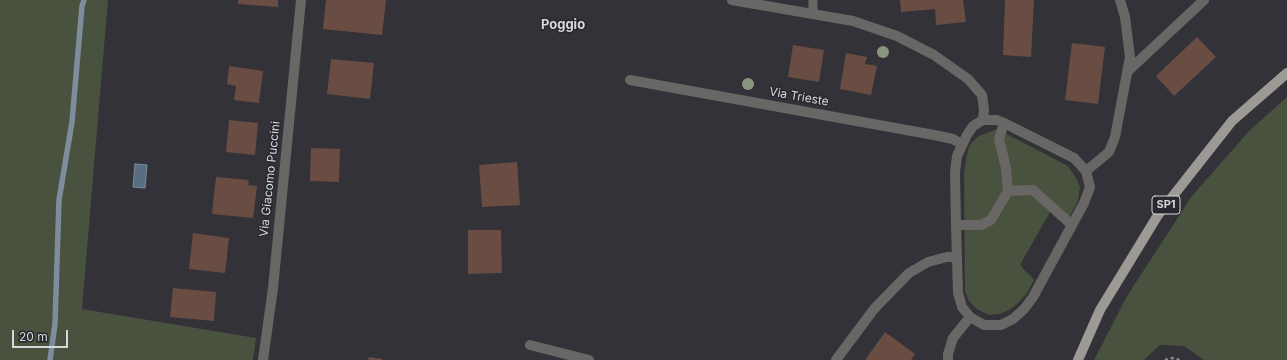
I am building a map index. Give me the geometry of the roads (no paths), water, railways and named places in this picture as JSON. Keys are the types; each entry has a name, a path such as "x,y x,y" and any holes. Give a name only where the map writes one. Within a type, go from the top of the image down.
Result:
{"main road":[{"name":"SP1","path":"1078,360 1100,310 1158,215 1232,121 1287,73"}],"street":[{"name":"Via Giacomo Puccini","path":"263,360 272,288 301,0"},
{"path":"732,0 853,21 897,36 934,55 968,79 982,95 984,120"},
{"path":"1086,171 1108,152 1115,136 1130,57 1126,17 1120,0"},
{"path":"1127,72 1204,0"},
{"name":"Via Trieste","path":"630,80 934,135 953,139 962,144"},
{"path":"984,120 997,120 1004,123 1074,158 1086,171 1090,187 1084,203 1033,298 1013,319 1001,325 984,325 970,317 962,307 958,293 956,257 957,156 962,144 973,126 984,120"},
{"path":"956,224 981,225 991,220 1008,191 1006,168 998,139 1004,123"},
{"path":"1008,191 1033,190 1072,225"},
{"path":"836,360 874,309 909,273 928,262 947,257 956,257"},
{"path":"948,360 948,354 953,338 970,317"},
{"path":"530,345 589,360"}],"lane":[{"path":"813,0 813,14"}],"water":[{"path":"135,164 147,165 145,188 133,187"}],"waterway":[{"path":"50,360 55,324 59,200 72,122 82,6 84,0"}],"district":[{"name":"Poggio","path":"563,25"}]}
